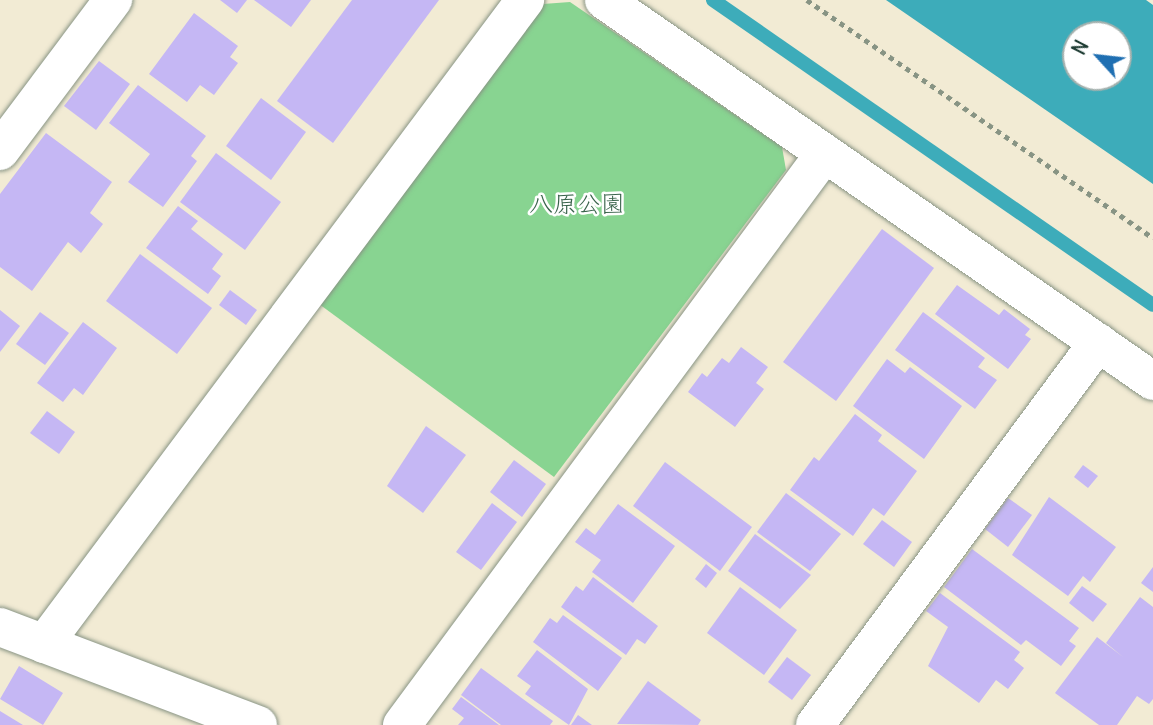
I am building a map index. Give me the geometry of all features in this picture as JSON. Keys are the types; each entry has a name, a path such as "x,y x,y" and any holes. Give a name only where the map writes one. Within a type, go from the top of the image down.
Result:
{"street":[{"path":"0,151 113,0"},
{"path":"44,644 525,0"},
{"path":"604,0 1153,381"},
{"path":"402,725 825,153"},
{"path":"815,725 1098,342"},
{"path":"0,627 258,725"}],"path":[{"path":"807,0 1153,238"}],"green space":[{"name":"八原公園","path":"570,2 782,147 786,170 554,477 319,304 543,4"}],"water":[{"path":"886,0 1146,0 1153,5 1153,184"}],"building":[{"path":"220,0 247,0 237,13"},
{"path":"254,0 311,0 291,27"},
{"path":"352,0 439,0 333,143 277,101"},
{"path":"194,13 238,46 230,57 238,63 214,95 200,85 187,102 149,74"},
{"path":"99,61 130,84 96,130 64,106"},
{"path":"138,85 206,136 191,156 197,161 163,207 128,182 150,154 109,123"},
{"path":"261,98 306,132 271,180 226,146"},
{"path":"46,133 112,182 90,213 103,224 81,253 68,242 32,291 0,267 0,194"},
{"path":"216,153 281,202 245,250 180,202"},
{"path":"178,206 198,221 191,229 223,254 212,269 221,276 208,294 146,248"},
{"path":"882,229 934,268 836,401 783,362"},
{"path":"140,254 212,308 177,354 106,301"},
{"path":"957,285 999,315 1004,309 1030,329 1025,335 1031,339 1008,369 935,314"},
{"path":"230,290 257,310 246,325 219,305"},
{"path":"0,310 20,326 0,352"},
{"path":"40,312 69,333 45,365 16,344"},
{"path":"923,312 985,358 978,367 997,380 975,409 895,350"},
{"path":"83,322 117,348 83,395 74,388 63,402 37,383"},
{"path":"741,347 768,367 756,383 764,389 735,427 688,392 702,373 707,377 722,358 729,363"},
{"path":"887,359 905,373 910,367 962,406 924,459 853,406"},
{"path":"47,411 75,432 59,454 30,433"},
{"path":"855,414 882,435 878,441 917,471 884,516 873,508 853,536 790,490 814,457 819,461"},
{"path":"426,426 466,455 423,513 387,486"},
{"path":"514,460 546,484 522,517 490,492"},
{"path":"665,462 752,527 720,571 633,506"},
{"path":"1083,465 1098,476 1088,488 1074,477"},
{"path":"786,493 841,534 810,571 757,532"},
{"path":"1049,497 1116,547 1090,582 1083,576 1068,596 1012,555"},
{"path":"1008,498 1032,515 1008,547 985,529"},
{"path":"492,503 517,522 481,570 456,552"},
{"path":"618,504 675,546 633,603 592,572 601,560 575,542 586,528 595,535"},
{"path":"882,520 912,542 894,567 863,544"},
{"path":"755,534 811,575 780,609 728,571"},
{"path":"972,549 1079,628 1069,641 1076,646 1061,666 1026,640 1021,645 944,587"},
{"path":"706,564 717,573 706,588 695,579"},
{"path":"1153,567 1153,592 1141,583"},
{"path":"593,577 658,626 645,644 637,639 626,655 561,607 576,586 583,591"},
{"path":"1082,586 1107,604 1093,622 1069,603"},
{"path":"740,587 797,630 764,675 707,633"},
{"path":"940,593 1020,652 1014,660 1024,668 1008,689 996,680 979,703 928,666 948,627 926,611"},
{"path":"1140,597 1153,607 1153,699 1149,704 1137,696 1117,725 1099,725 1055,693 1097,637 1123,657 1106,643"},
{"path":"563,615 622,658 598,691 533,642 550,618 557,623"},
{"path":"537,650 588,689 569,725 525,694 531,686 517,676"},
{"path":"787,657 811,675 792,700 768,682"},
{"path":"19,666 63,693 43,725 0,699"},
{"path":"481,668 553,721 550,725 501,725 461,695"},
{"path":"648,681 701,720 698,725 617,724"},
{"path":"461,697 499,725 458,725 464,718 452,709"},
{"path":"0,711 23,725 0,725"},
{"path":"578,715 592,725 571,725"}],"waterway":[{"path":"713,0 1153,305"}]}
